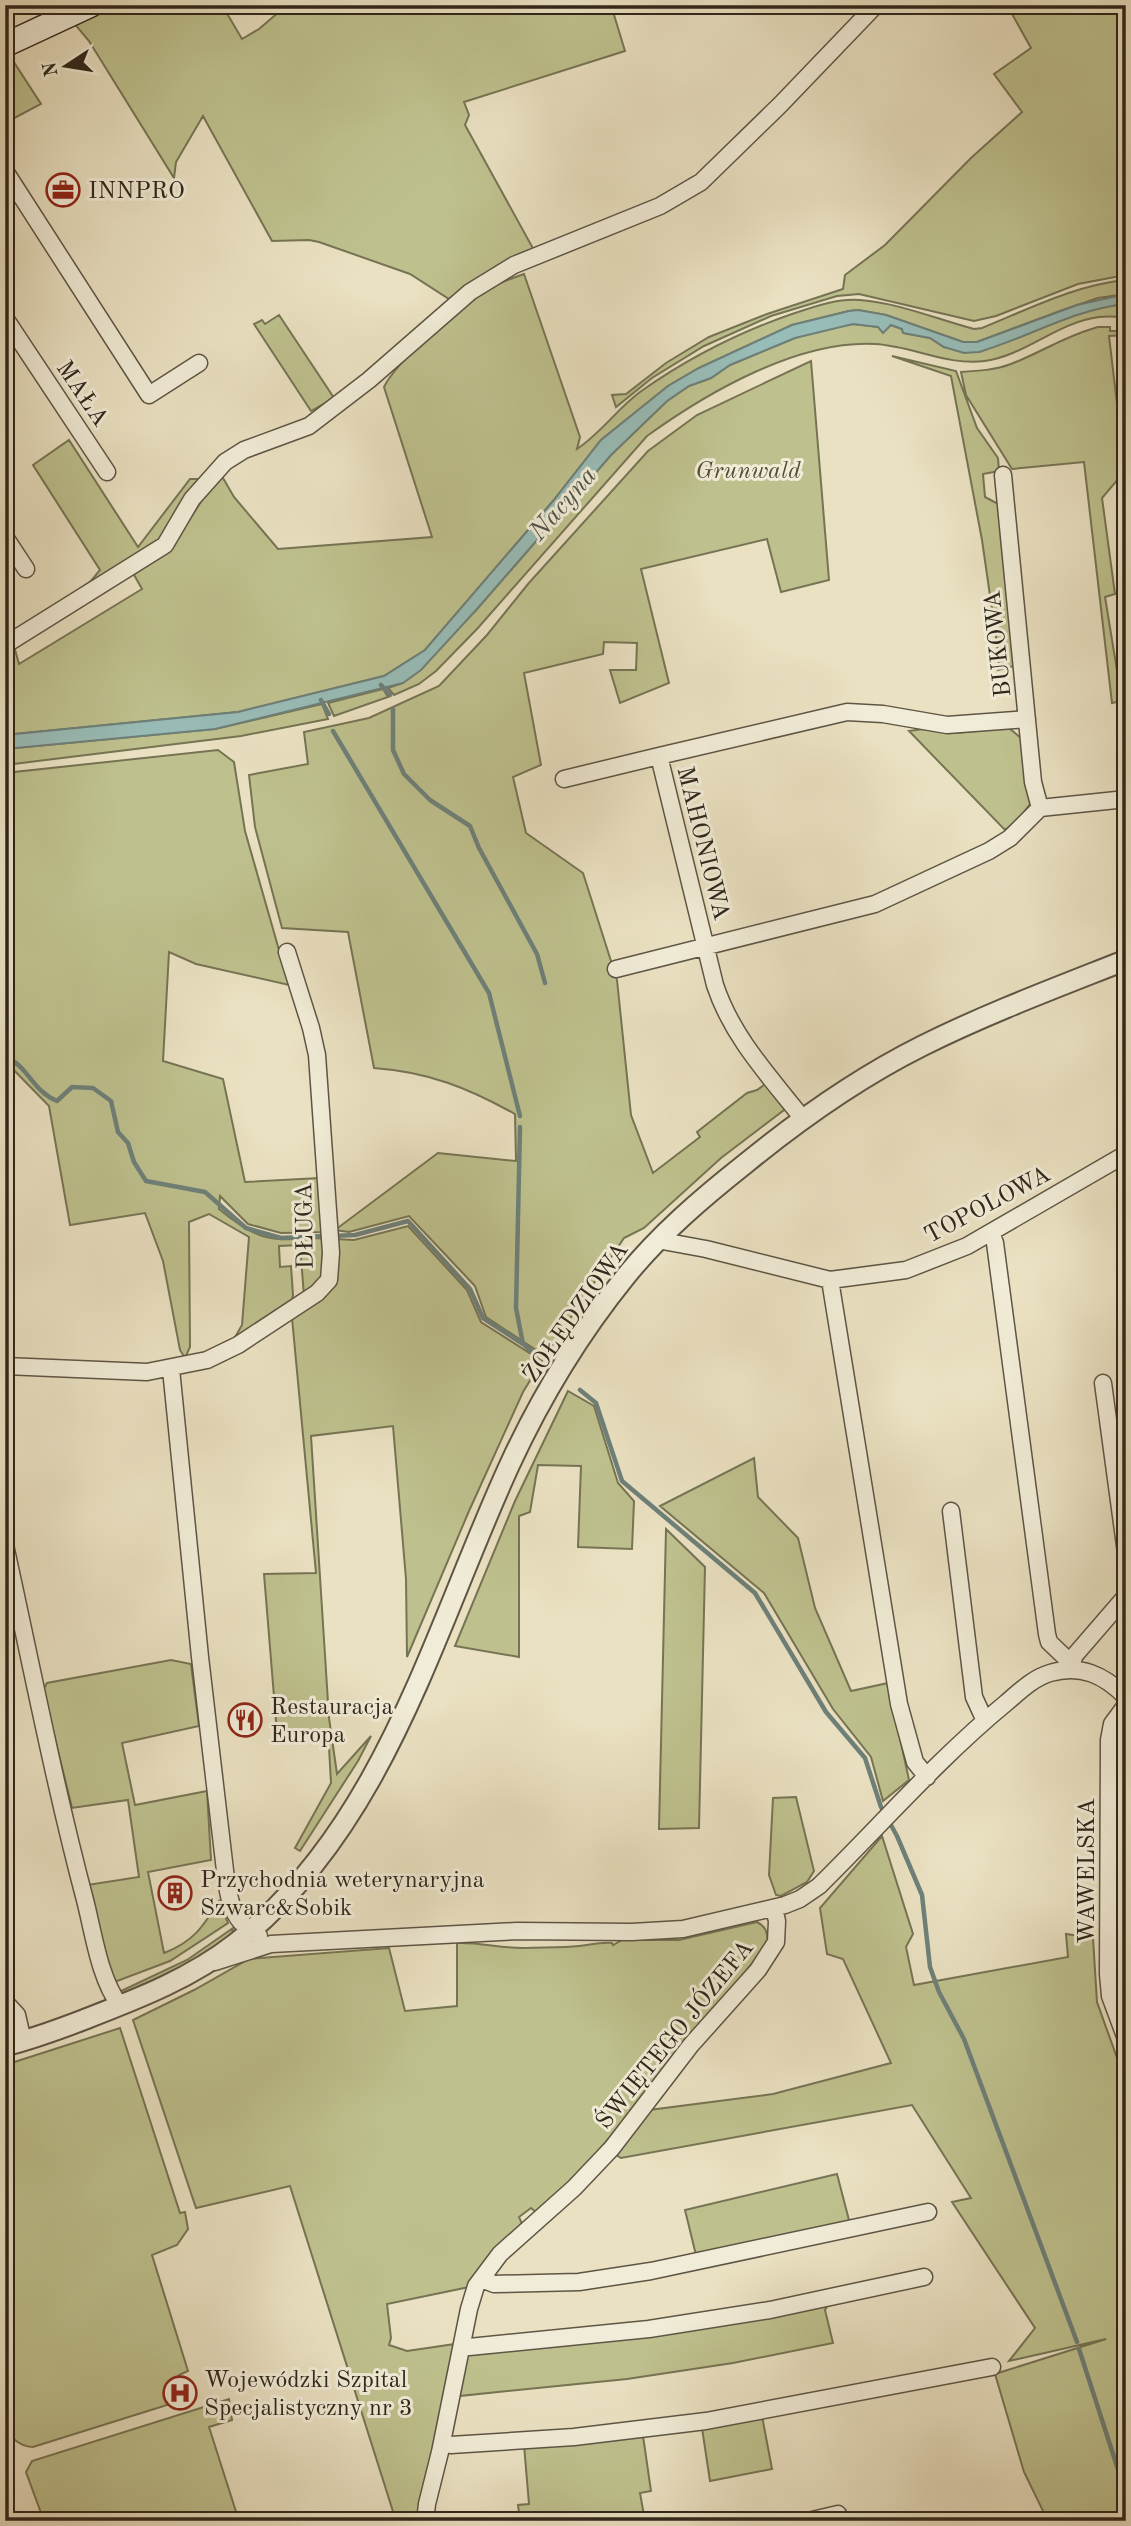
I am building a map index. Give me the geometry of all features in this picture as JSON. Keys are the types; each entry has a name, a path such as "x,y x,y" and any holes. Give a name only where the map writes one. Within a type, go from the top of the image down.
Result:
{"main road":[{"path":"5,45 91,5"}],"street":[{"path":"5,645 165,545 192,499 225,462 244,450 309,426 369,380 470,292 514,265 643,213 689,191 780,105 876,5"},
{"path":"5,171 149,395 199,363"},
{"name":"MAŁA","path":"5,318 12,343 107,472"},
{"name":"BUKOWA","path":"1003,475 1033,782 1040,808"},
{"path":"5,537 26,569"},
{"name":"MAHONIOWA","path":"803,1119 741,1040 726,1014 715,985 659,756 847,712 883,714 947,725 1027,719"},
{"path":"564,779 659,756"},
{"path":"616,970 884,901 1001,844 1040,808 1126,799"},
{"name":"DŁUGA","path":"5,1366 147,1372 207,1360 238,1345 317,1293 329,1280 325,1159 317,1055 287,951"},
{"name":"ŻOŁĘDZIOWA","path":"14,2044 120,2006 201,1967 253,1929 308,1872 372,1777 409,1702 506,1473 541,1401 592,1322 624,1278 657,1240 726,1179 803,1119 856,1083 969,1024 1126,960"},
{"name":"TOPOLOWA","path":"657,1240 706,1249 830,1280 906,1270 967,1246 1126,1154"},
{"path":"991,1232 995,1243 1049,1642 1070,1666 1098,1675 1126,1697"},
{"path":"830,1280 899,1704 915,1762 926,1777"},
{"path":"171,1369 226,1879 235,1913 243,1924 271,1944"},
{"path":"1103,1384 1126,1553"},
{"path":"951,1511 974,1697 985,1721"},
{"path":"5,1545 79,1879 107,1985 120,2006"},
{"path":"201,1967 271,1944 517,1931 673,1930 701,1926 793,1902 810,1893 985,1721 1040,1677 1070,1666 1077,1652 1126,1597"},
{"name":"WAWELSKA","path":"1126,1705 1112,1724 1109,1740 1108,1974 1110,1996 1126,2039"},
{"name":"ŚWIĘTEGO JÓZEFA","path":"425,2521 469,2309 481,2279 500,2254 567,2195 612,2148 684,2053 758,1970 776,1942 777,1922 774,1908"},
{"path":"5,2002 17,2015 14,2044"},
{"path":"481,2279 494,2284 579,2282 651,2271 928,2211"},
{"path":"462,2345 469,2347 649,2329 770,2310 923,2277"},
{"path":"442,2443 451,2445 574,2437 657,2428 992,2367"},
{"path":"808,2521 838,2514"}],"green space":[{"path":"112,5 222,5 242,39 259,29 287,5 611,5 625,51 464,102 469,115 465,125 535,252 449,299 410,274 319,242 272,241 203,116 176,162 174,178 89,41 73,22"},
{"path":"1007,5 1126,5 1126,275 1078,284 996,316 974,321 859,294 837,296 771,316 704,346 652,378 616,407 612,395 626,394 666,363 709,337 843,289 845,275 885,245 971,158 1022,112 994,74 1031,48"},
{"path":"8,53 41,104 5,123 5,55"},
{"path":"524,274 580,437 577,449 640,392 676,368 752,329 817,306 843,300 875,302 974,329 1089,287 1126,280 1126,294 1098,298 977,342 963,342 886,315 858,310 792,325 699,368 668,386 601,440 553,501 425,650 384,676 238,712 5,735 5,652 14,646 19,664 142,589 133,573 169,550 220,473 234,497 278,549 432,537 384,387 414,350 459,308 483,291"},
{"path":"1126,304 1126,317 1084,320 1000,358 957,361 903,348 875,344 846,345 815,350 785,360 726,386 647,436 477,629 436,671 419,684 394,695 388,688 403,683 477,609 611,455 667,401 689,386 711,378 730,365 824,329 853,324 879,327 891,325 902,329 903,333 930,338 944,347 979,352 1079,313"},
{"path":"279,315 334,398 311,411 254,324 262,320 265,324"},
{"path":"1098,327 1110,327 1110,331 1120,331 1121,327 1126,327 1126,335 1109,336 1125,471 1102,498 1115,594 1105,597 1122,701 1112,703 1084,462 1012,469 966,395 961,372 1005,366"},
{"path":"892,356 956,371 977,428 998,458 999,471 983,474 985,497 1000,505 1014,666 998,670 999,658 982,540 951,376"},
{"name":"Grunwald","path":"811,361 829,580 781,592 767,539 641,569 669,683 620,703 610,670 636,670 637,643 604,642 603,654 524,673 541,765 513,777 526,833 583,873 617,980 631,1115 653,1173 700,1137 697,1132 747,1093 768,1082 788,1107 721,1158 644,1228 624,1238 545,1356 486,1317 475,1286 409,1216 349,1232 335,1230 438,1153 516,1161 515,1114 481,1096 430,1077 374,1068 348,932 282,928 255,827 249,775 308,764 304,732 369,718 439,686 648,451 697,415"},
{"path":"69,440 138,547 190,479 203,479 164,539 50,612 91,581 100,570 33,465"},
{"path":"383,689 388,697 334,716 328,703"},
{"path":"322,704 328,719 241,736 5,765 5,749 215,729"},
{"path":"1009,728 1021,738 1028,770 1030,804 1018,820 1005,830 909,731 923,729 955,733"},
{"path":"218,750 234,762 245,831 289,985 196,964 169,952 163,1061 223,1079 245,1182 319,1178 324,1232 281,1233 248,1224 220,1196 219,1209 257,1234 279,1239 324,1238 322,1276 304,1296 300,1245 279,1246 280,1267 291,1266 291,1306 234,1339 242,1325 249,1237 209,1214 189,1222 190,1347 185,1358 180,1350 163,1261 145,1213 70,1225 49,1106 5,1061 5,773"},
{"path":"408,1226 467,1290 481,1322 542,1361 523,1392 407,1657 406,1579 393,1426 311,1436 329,1718 337,1774 371,1736 300,1851 295,1848 331,1783 328,1730 277,1733 264,1574 316,1573 292,1318 333,1281 335,1239 354,1240"},
{"path":"568,1391 594,1406 618,1483 634,1501 632,1549 578,1547 581,1466 538,1465 530,1512 519,1516 519,1657 455,1646 515,1501"},
{"path":"754,1458 758,1497 798,1538 815,1608 851,1691 888,1683 909,1780 883,1801 871,1757 833,1709 764,1593 660,1506"},
{"path":"666,1529 705,1567 699,1828 659,1829"},
{"path":"171,1660 191,1664 199,1726 122,1743 135,1805 207,1791 211,1860 148,1872 164,1953 190,1939 208,1919 219,1901 228,1923 170,1961 112,1983 87,1885 139,1877 128,1800 72,1808 43,1690 47,1683"},
{"path":"796,1797 814,1871 807,1882 781,1896 776,1895 769,1875 773,1798"},
{"path":"882,1836 913,1934 906,1947 914,1985 1068,1957 1066,1934 1093,1938 1097,2002 1126,2083 1126,2521 1021,2521 1045,2515 1024,2472 995,2374 1106,2339 1009,2361 1035,2328 952,2202 971,2198 912,2105 621,2158 613,2153 649,2110 773,2094 891,2063 843,1959 827,1954 820,1908"},
{"path":"757,1922 766,1931 768,1944 583,2170 537,2213 531,2208 519,2217 523,2226 469,2287 387,2304 391,2338 389,2345 407,2351 455,2344 420,2521 396,2521 290,2186 196,2208 133,2020 249,1959 389,1948 405,2011 457,2006 457,1943 523,1948 603,1943 613,1945 622,1940 679,1940"},
{"path":"233,1928 232,1936 196,1961 120,1997 121,1991 187,1960"},
{"path":"120,2028 180,2213 185,2212 188,2229 177,2245 152,2255 188,2371 179,2375 184,2391 183,2400 33,2447 27,2446 15,2440 5,2423 5,2065"},
{"path":"837,2174 850,2224 696,2255 685,2210"},
{"path":"828,2305 825,2310 833,2343 733,2363 627,2379 459,2396 466,2351"},
{"path":"229,2399 232,2420 209,2427 239,2521 44,2521 26,2472 32,2461"},
{"path":"762,2416 772,2469 710,2481 702,2428"},
{"path":"643,2436 651,2491 640,2493 645,2521 520,2521 518,2505 529,2504 524,2445"}],"water":[{"name":"Nacyna","path":"1126,294 1126,304 1087,312 979,352 964,353 944,347 930,338 903,333 902,329 891,325 883,333 878,327 853,324 795,338 730,365 711,378 689,386 667,401 611,455 477,609 421,670 403,683 215,729 5,749 5,735 238,712 384,676 425,650 553,501 601,440 668,386 699,368 792,325 858,310 886,315 963,342 977,342 1077,305"}],"waterway":[{"path":"381,685 390,695"},
{"path":"321,700 329,714"},
{"path":"393,709 393,750 404,774 430,800 470,826 479,848 537,954 545,983"},
{"path":"333,731 489,993 520,1116"},
{"path":"5,1057 19,1066 41,1091 57,1101 72,1087 93,1088 111,1101 118,1132 128,1143 134,1162 146,1181 205,1192 246,1228 281,1238 325,1236"},
{"path":"520,1127 516,1308 523,1344 536,1355"},
{"path":"333,1236 355,1235 408,1221 470,1289 483,1318 523,1344"},
{"path":"580,1390 596,1403 622,1481 755,1593 826,1712 865,1758 881,1807 897,1836 922,1895 930,1967 939,1992 964,2039 1077,2342"},
{"path":"1079,2349 1126,2494"}],"place":[{"name":"INNPRO","path":"63,190"},
{"name":"Restauracja Europa","path":"245,1720"},
{"name":"Przychodnia weterynaryjna Szwarc&Sobik","path":"175,1893"},
{"name":"Wojewódzki Szpital Specjalistyczny nr 3","path":"180,2393"}]}
